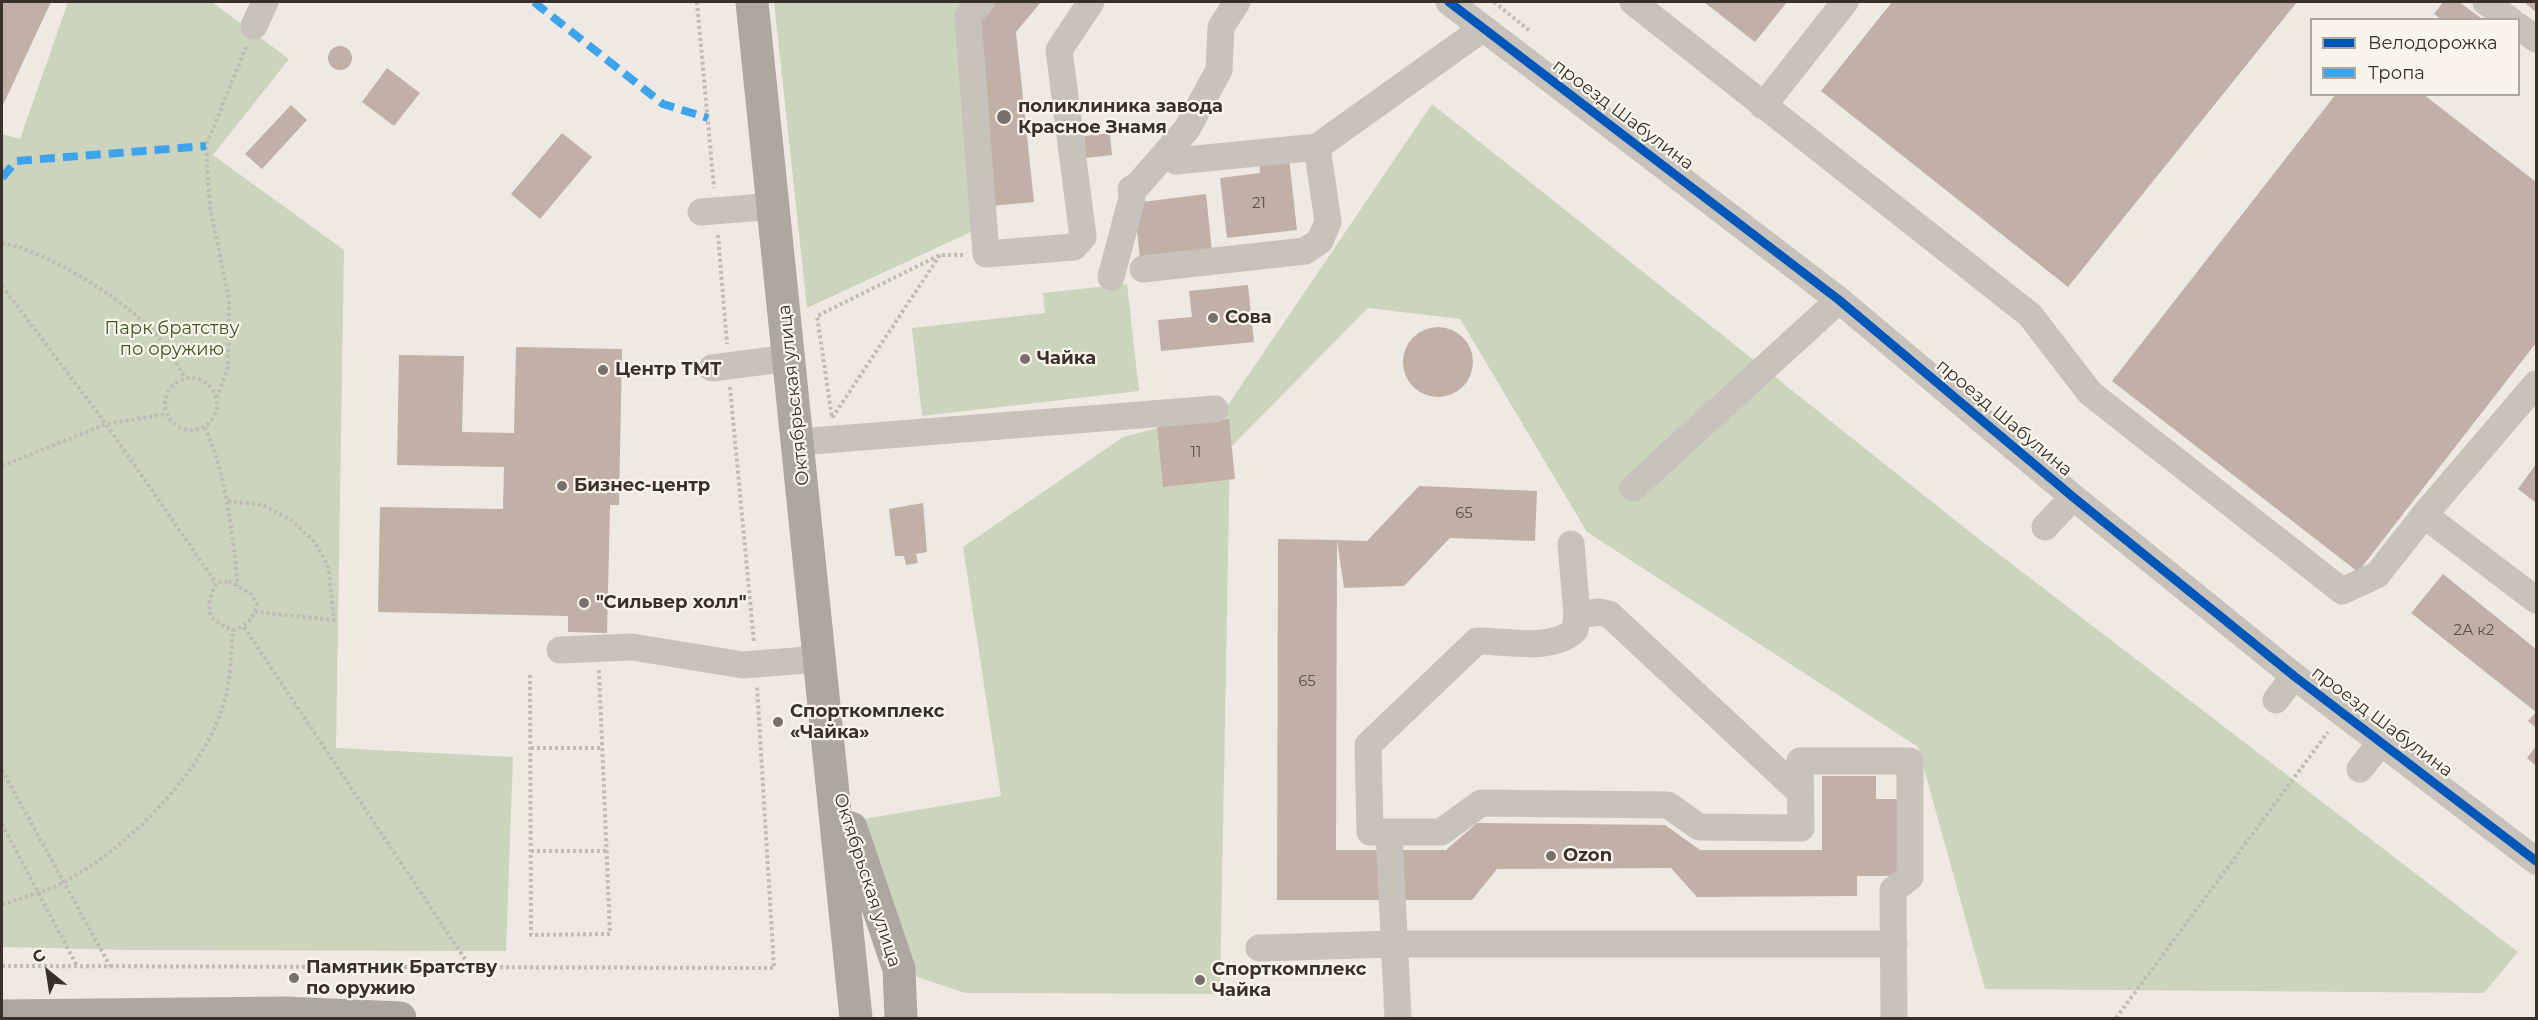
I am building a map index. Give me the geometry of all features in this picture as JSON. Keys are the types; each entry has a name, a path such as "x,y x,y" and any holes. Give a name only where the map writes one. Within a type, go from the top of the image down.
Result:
{"main road":[{"name":"Октябрьская улица","path":"753,5 856,1018"},
{"name":"Октябрьская улица","path":"833,778 898,969 901,1018"},
{"path":"2,1016 285,1013 400,1018"}],"street":[{"path":"254,26 265,2"},
{"path":"981,2 969,16 986,254 1074,247 1083,237 1059,50 1091,2"},
{"path":"1111,277 1132,198 1131,189 1187,129 1219,70 1221,27 1237,2"},
{"name":"проезд Шабулина","path":"1449,2 1839,300 2073,497 2294,676 2343,711 2536,861"},
{"path":"1633,2 2030,315 2090,393 2342,591 2377,575 2424,515 2536,384"},
{"path":"1763,106 1845,2"},
{"path":"2486,2 2507,18"},
{"path":"2520,27 2536,39"},
{"path":"1176,161 1317,147 1482,29"},
{"path":"1143,269 1305,250 1320,241 1328,222 1317,147"},
{"path":"708,211 775,206"},
{"path":"1633,488 1839,300"},
{"path":"720,368 789,358"},
{"path":"799,442 1215,409"},
{"path":"2045,527 2073,497"},
{"path":"2424,515 2536,600"},
{"path":"1570,544 1577,615 1575,630 1566,638 1558,640 1477,640 1368,744 1370,832 1441,832 1481,803 1668,805 1699,827 1802,828 1800,761 1910,761 1911,877 1893,890 1894,1018"},
{"path":"1577,615 1599,612 1609,614 1800,792"},
{"path":"560,650 598,646 632,647 756,666 820,659"},
{"path":"2276,700 2294,676"},
{"path":"2360,769 2381,742"},
{"path":"1389,832 1398,1018"},
{"path":"1259,948 1394,944 1894,944"}],"path":[{"path":"2,966 774,968 756,666 720,368 708,211 697,2"},
{"path":"217,398 203,381 185,378 170,388 165,401 166,414 183,430 205,427 213,420 218,409 217,398 228,367 229,300 210,207 206,146 254,26"},
{"path":"2,243 77,274 148,325 170,352 185,378"},
{"path":"940,255 832,418 817,316 940,255 986,254"},
{"path":"2,286 106,424 216,583"},
{"path":"2,466 106,424 166,414"},
{"path":"205,427 217,453 228,501 238,586"},
{"path":"228,501 263,505 291,520 313,540 328,565 334,620 255,612"},
{"path":"229,581 250,594 257,604 252,620 244,627 233,630 219,624 209,615 207,603 216,583 229,581"},
{"path":"244,627 471,969"},
{"path":"2,904 39,893 63,882 99,860 144,823 172,792 202,752 225,699 233,630"},
{"path":"530,675 531,934 610,934 598,646"},
{"path":"2116,1018 2343,711"},
{"path":"531,748 601,748"},
{"path":"2,770 110,967"},
{"path":"2,824 77,967"},
{"path":"531,851 606,851"}],"green space":[{"name":"Парк братству по оружию","path":"68,2 212,2 289,59 213,155 344,250 336,748 513,757 506,951 129,950 2,947 2,134 20,139"},
{"path":"774,2 973,2 973,231 807,308"},
{"path":"1432,104 1970,532 2518,952 2484,993 1985,989 1918,747 1587,532 1460,319 1368,308 1230,448 1220,994 965,993 917,977 900,936 863,819 1001,796 963,547 1123,437 1224,411"},
{"name":"Чайка","path":"1127,284 1139,391 922,416 912,328 1045,313 1043,293"}],"building":[{"path":"2,2 51,2 2,107"},
{"name":"поликлиника завода Красное Знамя","path":"987,2 1041,2 1016,32 1034,202 991,206 972,19"},
{"path":"1704,2 1787,2 1755,42"},
{"path":"1892,2 2297,2 2068,287 1821,91"},
{"path":"2443,2 2459,2 2481,18 2439,18 2434,14"},
{"path":"2524,2 2536,2 2536,12"},
{"path":"340,46 349,49 352,58 349,67 340,70 331,67 328,58 331,49"},
{"path":"387,68 420,93 394,126 362,102"},
{"path":"2334,96 2426,96 2536,182 2536,343 2358,572 2112,381"},
{"path":"291,105 307,120 262,169 245,154"},
{"path":"562,133 592,157 540,219 511,194"},
{"path":"1110,133 1112,155 1086,158 1084,136"},
{"path":"1289,158 1297,230 1227,238 1220,178 1260,173 1259,162"},
{"path":"1206,194 1212,251 1140,259 1134,203"},
{"name":"Сова","path":"1248,285 1254,342 1161,351 1158,320 1192,317 1189,291"},
{"path":"1438,327 1457,333 1467,343 1473,362 1467,381 1457,391 1438,397 1419,391 1409,381 1403,362 1409,343 1419,333"},
{"name":"Бизнес-центр","path":"516,347 622,349 619,505 610,505 607,633 568,632 568,616 378,612 380,507 503,509 504,467 397,465 399,355 464,356 462,432 514,433"},
{"path":"1229,419 1235,479 1163,487 1157,426"},
{"path":"2536,464 2536,503 2518,489"},
{"path":"1419,486 1537,491 1535,541 1450,538 1404,586 1344,588 1337,540 1367,541"},
{"path":"923,503 927,552 916,554 918,563 906,565 904,556 895,556 889,509"},
{"path":"1278,539 1337,540 1336,850 1446,850 1477,823 1665,825 1700,850 1822,850 1822,776 1876,776 1876,799 1898,799 1898,876 1857,876 1857,896 1697,897 1671,868 1497,869 1472,900 1277,900"},
{"path":"2443,574 2536,649 2536,712 2411,613"},
{"path":"2536,712 2536,728 2528,721"},
{"path":"2536,746 2536,766 2527,758"}],"marked path":[{"path":"534,2 663,104 708,118"},
{"path":"2,178 16,161 206,146"}],"cycle path":[{"path":"1449,2 1839,300 2073,497 2294,676 2536,861"}],"place":[{"name":"поликлиника завода Красное Знамя","path":"1004,117"},
{"name":"Сова","path":"1213,318"},
{"name":"Чайка","path":"1025,359"},
{"name":"Центр ТМТ","path":"603,370"},
{"name":"Бизнес-центр","path":"562,486"},
{"name":"\"Сильвер холл\"","path":"584,603"},
{"name":"Спорткомплекс «Чайка»","path":"778,722"},
{"name":"Ozon","path":"1551,856"},
{"name":"Памятник Братству по оружию","path":"294,978"},
{"name":"Спорткомплекс Чайка","path":"1200,980"}]}
